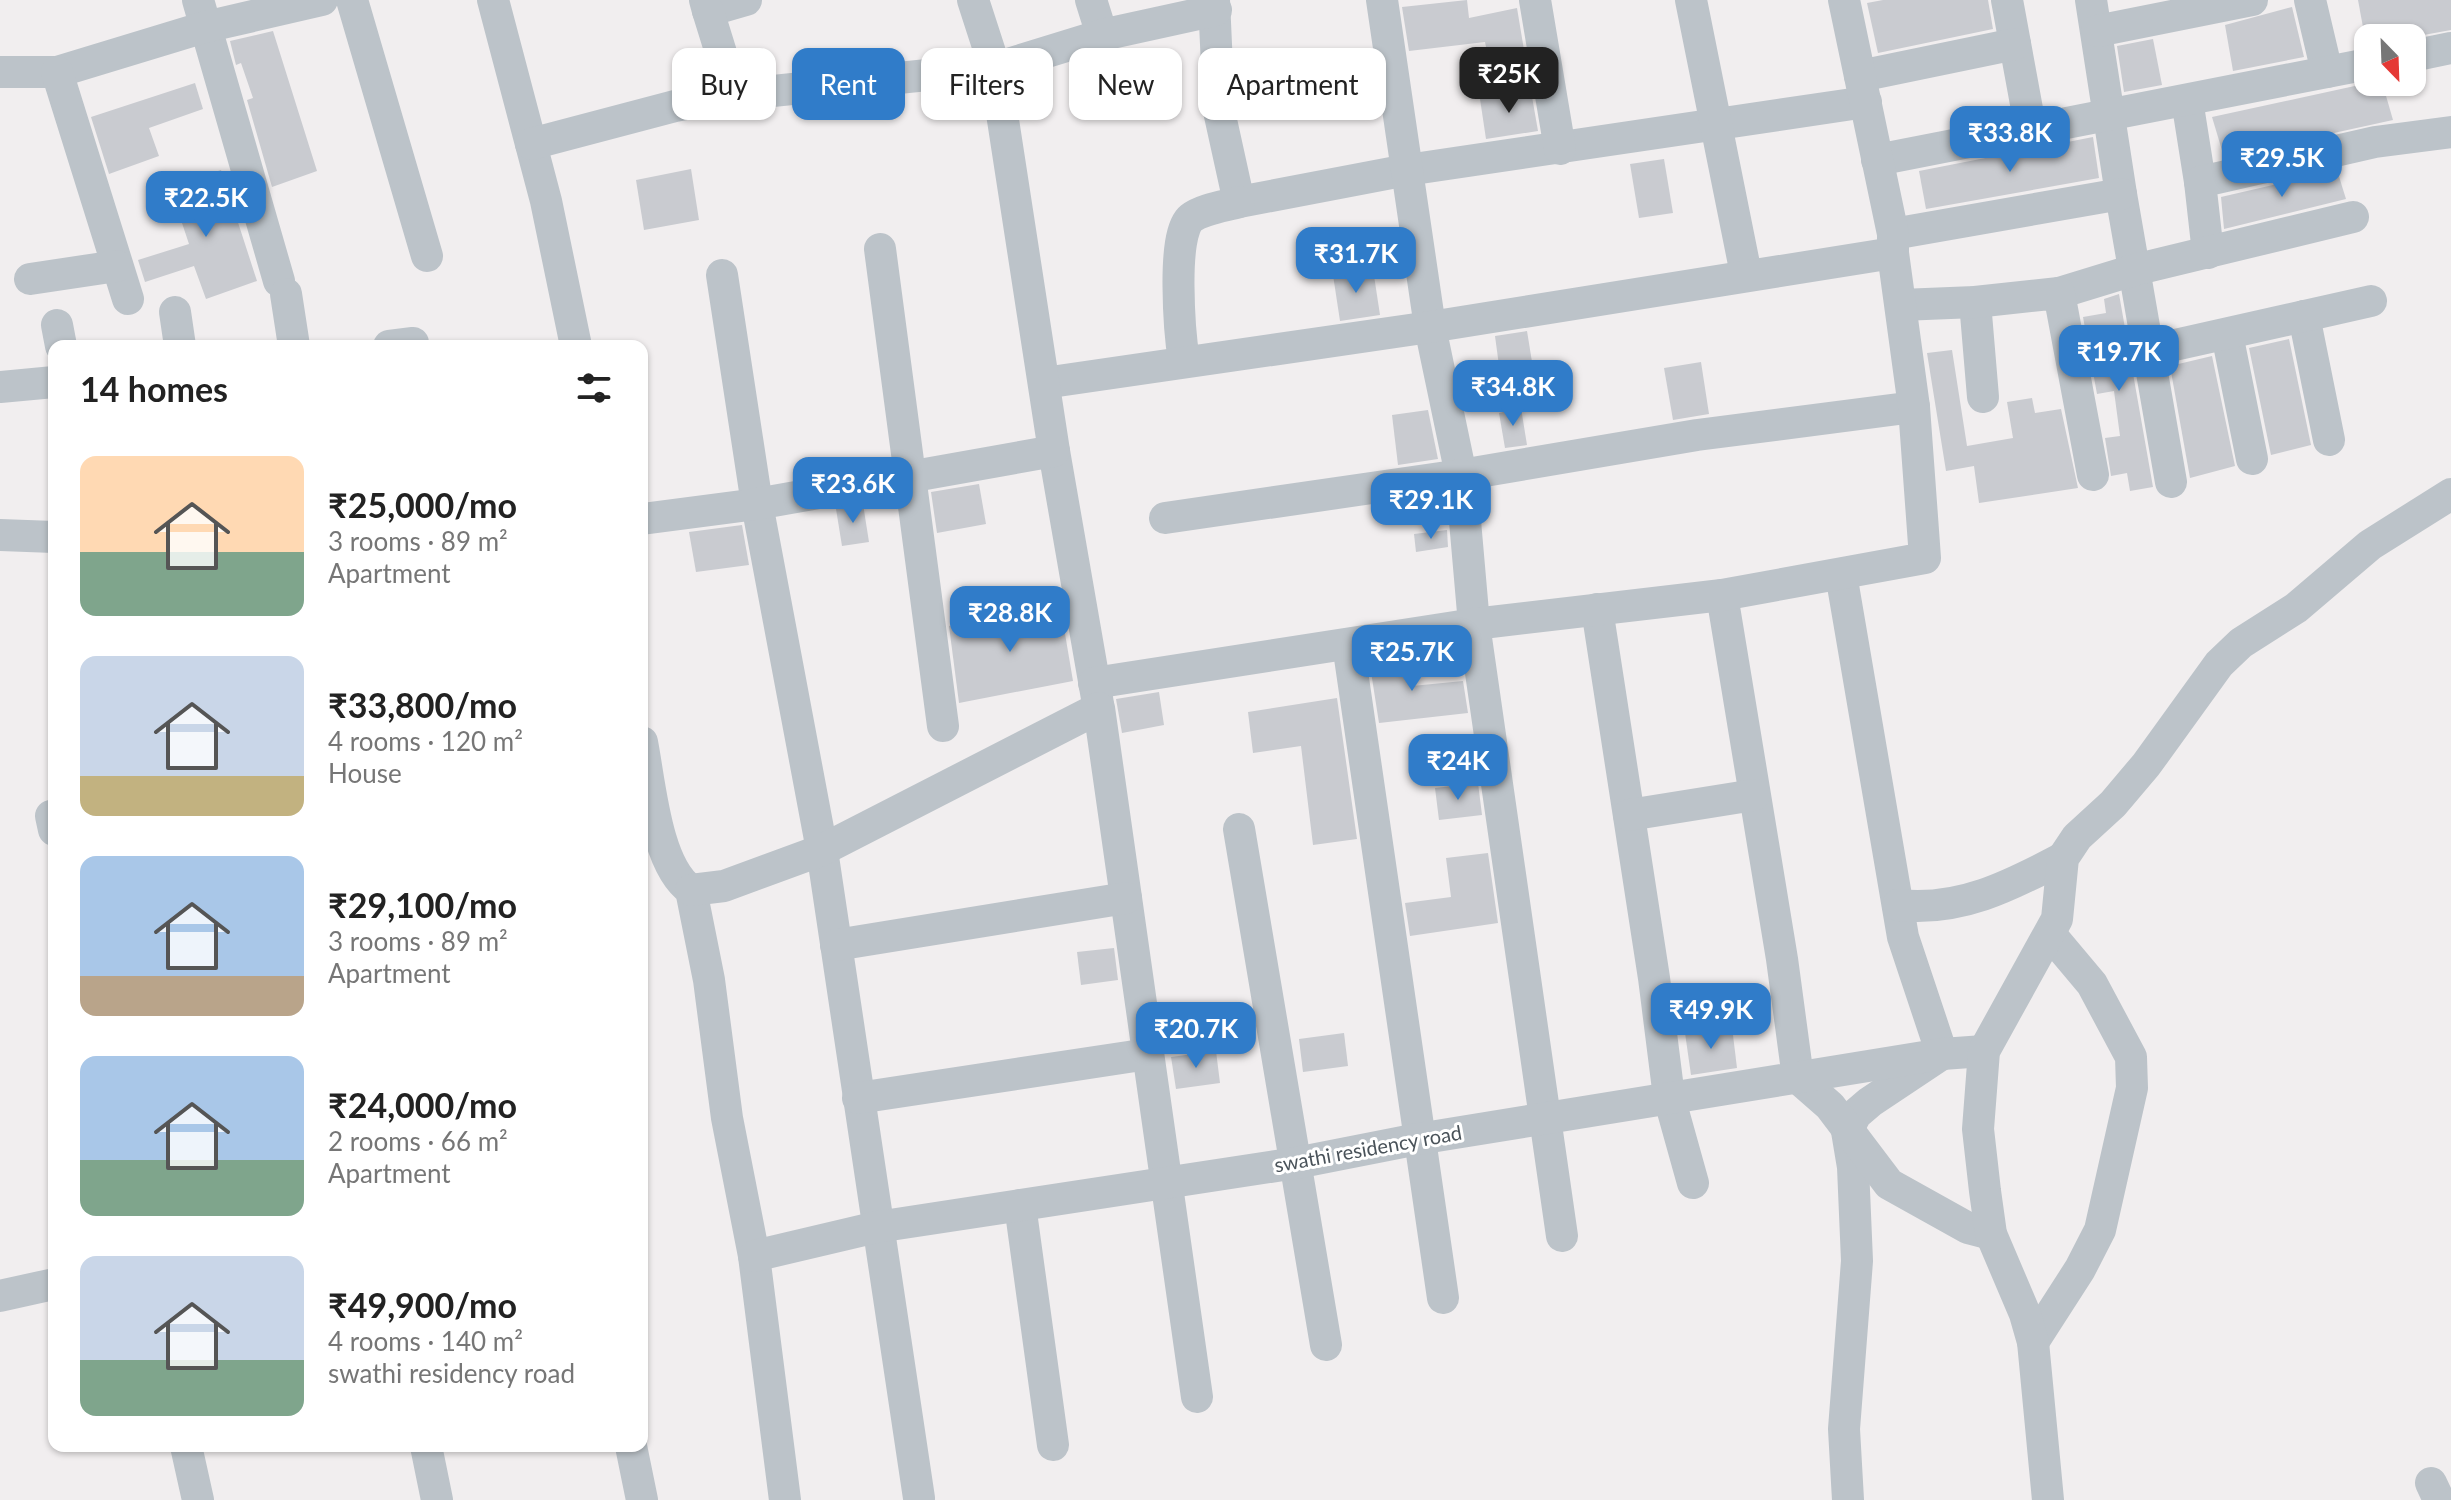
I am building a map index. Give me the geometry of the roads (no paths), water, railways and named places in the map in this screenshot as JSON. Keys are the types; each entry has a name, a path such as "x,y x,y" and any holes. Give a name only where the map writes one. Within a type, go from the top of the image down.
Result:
{"street":[{"path":"0,72 57,72 202,13 322,0"},
{"path":"352,0 427,256"},
{"path":"493,0 531,144 575,340"},
{"path":"719,48 706,6 746,0"},
{"path":"973,0 989,48"},
{"path":"1091,0 1102,35"},
{"path":"1382,0 1430,327 1461,475 1474,624 1562,1236"},
{"path":"1535,0 1560,149"},
{"path":"1691,0 1746,274"},
{"path":"648,771 663,843 678,881 691,890 724,886 822,850 1096,696 1348,644 1474,624 1722,595 1925,558 1914,407 1893,243 1844,0"},
{"path":"2007,0 2031,131"},
{"path":"2171,482 2121,194 2094,15 2252,0"},
{"path":"2310,0 2327,72"},
{"path":"1053,50 1215,5 1219,111 1239,202"},
{"path":"202,13 282,288 293,340"},
{"path":"1184,361 1177,319 1182,229 1192,217 1239,202 1407,170 1560,149 1716,122 1863,89 2015,44"},
{"path":"2426,53 2451,48"},
{"path":"1877,160 2354,67"},
{"path":"57,72 128,299"},
{"path":"776,91 921,76"},
{"path":"2187,100 2208,253"},
{"path":"531,144 672,107"},
{"path":"1003,120 1054,451 1096,696 1197,1397"},
{"path":"2200,182 2375,142 2451,132"},
{"path":"1044,383 1430,327 1746,274 2121,194"},
{"path":"1901,305 1975,302 2059,293 2134,270 2353,217"},
{"path":"880,249 943,726"},
{"path":"30,279 117,266"},
{"path":"722,275 757,504 822,850 919,1498"},
{"path":"2059,293 2093,475"},
{"path":"2148,351 2371,301"},
{"path":"1975,302 1983,397"},
{"path":"175,312 179,340"},
{"path":"2304,316 2329,440"},
{"path":"2227,334 2252,459"},
{"path":"0,387 48,383"},
{"path":"1165,518 1461,475 1697,435 1914,407"},
{"path":"648,518 757,504 1054,451"},
{"path":"2048,1500 2033,1342 2025,1314 1991,1234 1978,1129 1984,1051 2025,972 2050,934 2061,897 2063,858 2077,837 2113,804 2146,765 2219,664 2241,643 2296,608 2370,545 2451,494"},
{"path":"0,535 48,537"},
{"path":"1841,574 1903,937 1942,1054 1870,1102 1856,1114 1847,1131 1853,1167 1857,1261 1844,1429 1848,1500"},
{"path":"1722,595 1798,1078 1830,1106 1889,1184 1968,1228 1991,1234"},
{"path":"1597,609 1669,1097 1693,1183"},
{"path":"1348,644 1443,1298"},
{"path":"1629,815 1754,795"},
{"path":"1239,829 1326,1345"},
{"path":"1898,905 1924,908 1979,898 2063,858"},
{"path":"691,890 709,980 727,1118 754,1256 785,1500"},
{"path":"836,945 1126,898"},
{"path":"2033,1342 2080,1269 2100,1230 2132,1088 2133,1071 2131,1057 2092,984 2050,934"},
{"name":"swathi residency road","path":"754,1256 877,1227 1296,1163 1669,1097 1942,1054 1984,1051"},
{"path":"858,1098 1148,1054"},
{"path":"1020,1205 1053,1445"},
{"path":"0,1296 48,1285"},
{"path":"187,1452 198,1500"},
{"path":"427,1452 437,1500"},
{"path":"632,1452 642,1500"}]}
